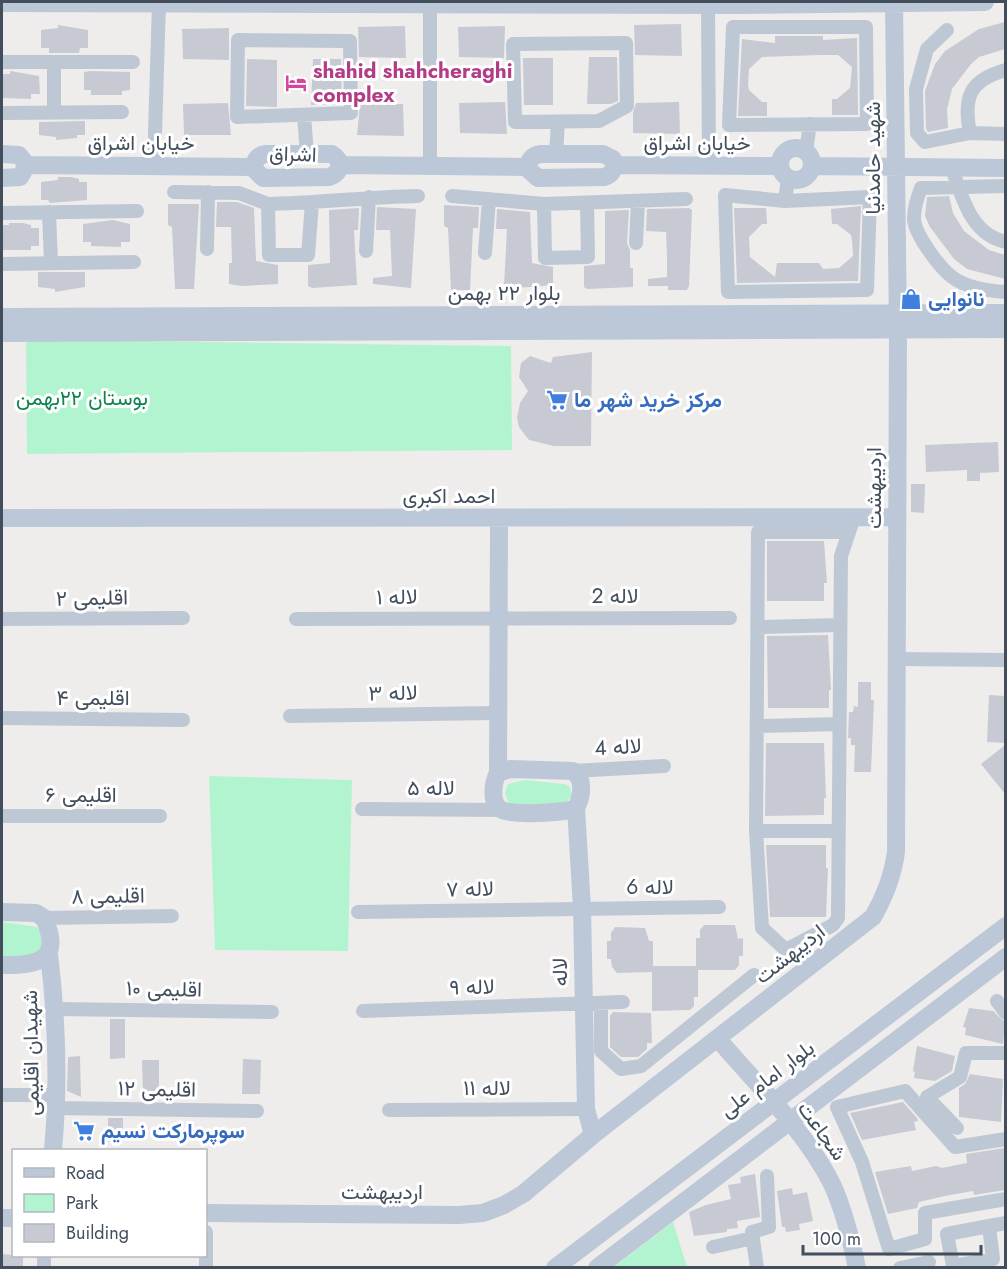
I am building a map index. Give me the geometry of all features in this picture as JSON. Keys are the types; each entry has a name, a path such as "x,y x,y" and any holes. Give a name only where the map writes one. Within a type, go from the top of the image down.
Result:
{"street":[{"path":"2,3 296,2 708,5 985,2"},
{"name":"شهید حامدنیا","path":"894,2 898,322"},
{"path":"154,166 159,3"},
{"path":"430,4 430,166"},
{"path":"708,5 709,166"},
{"path":"733,27 866,27 867,124 810,124 729,125 733,27"},
{"path":"947,30 927,48 916,89 917,133 925,142 970,133 1005,134"},
{"path":"238,40 350,41 351,113 304,115 237,117 238,40"},
{"path":"626,43 627,106 599,121 558,122 515,122 513,44 626,43"},
{"path":"2,62 133,62"},
{"path":"54,62 54,112"},
{"path":"970,133 967,114 973,88 985,76 1005,70"},
{"path":"2,113 122,112"},
{"path":"304,115 307,154"},
{"path":"556,154 558,122"},
{"path":"784,172 804,179 809,159 810,124"},
{"path":"785,201 785,152 796,148 809,159 895,167 1005,168"},
{"path":"2,154 19,155 27,165 20,177 2,178"},
{"name":"اشراق","path":"307,154 332,154 340,165 336,174 329,177 284,178 263,178 257,174 254,166 256,159 263,155 307,154"},
{"path":"556,154 603,154 610,156 614,165 610,174 603,177 554,178 534,176 528,166 531,159 537,155 556,154"},
{"name":"خیابان اشراق","path":"27,165 254,166"},
{"path":"340,165 528,166"},
{"name":"خیابان اشراق","path":"614,165 709,166 784,172"},
{"path":"952,168 974,223 995,240 1005,242"},
{"path":"284,178 285,204"},
{"path":"554,178 545,258 588,257 588,203"},
{"path":"1005,186 921,188 915,204 914,222 928,250 952,277 984,291 1005,292"},
{"path":"174,192 239,193 268,204 312,203 369,196 418,196"},
{"path":"207,249 208,192"},
{"path":"725,195 785,201 870,197 867,290 728,292 725,195"},
{"path":"366,251 369,196"},
{"path":"452,196 550,204 686,199"},
{"path":"486,253 489,200"},
{"path":"636,243 638,201"},
{"path":"268,204 269,255 308,255 312,203"},
{"path":"49,212 51,263"},
{"path":"2,213 137,212"},
{"path":"2,264 134,262"},
{"name":"بلوار ۲۲ بهمن","path":"2,333 898,322 1005,313"},
{"name":"بلوار ۲۲ بهمن","path":"2,317 898,322 1005,329"},
{"name":"اردیبهشت","path":"207,1213 459,1215 483,1212 504,1205 523,1194 592,1135 873,917 885,896 894,871 896,852 898,322"},
{"name":"احمد اکبری","path":"2,519 499,519 851,525 897,518"},
{"path":"499,519 500,616 496,712 498,773 494,780 494,793 501,810 561,812 576,808"},
{"path":"851,525 841,556 838,918 833,925 786,950 762,928 756,831 758,532 851,525"},
{"name":"لاله 2","path":"500,616 730,618"},
{"name":"لاله ۱","path":"296,619 500,616"},
{"name":"اقلیمی ۲","path":"2,620 183,618"},
{"path":"757,627 840,625"},
{"path":"897,659 1005,660"},
{"name":"لاله ۳","path":"290,716 496,712"},
{"name":"اقلیمی ۴","path":"2,718 183,720"},
{"path":"757,726 840,724"},
{"name":"لاله 4","path":"573,771 664,766"},
{"path":"498,773 518,769 573,771"},
{"name":"لاله","path":"573,771 581,784 580,799 576,808 582,908 592,1005 586,1108 592,1135"},
{"name":"لاله ۵","path":"362,809 501,810"},
{"name":"اقلیمی ۶","path":"2,816 160,816"},
{"path":"756,831 839,831"},
{"name":"لاله 6","path":"582,908 719,907"},
{"name":"لاله ۷","path":"358,912 582,908"},
{"path":"2,912 36,913 44,918"},
{"name":"اقلیمی ۸","path":"44,918 172,916"},
{"name":"شهیدان اقلیمی","path":"44,918 49,929 49,954 56,1009 57,1101 53,1149"},
{"name":"بلوار امام علی","path":"555,1268 1005,926"},
{"path":"2,964 36,963 43,961 49,954"},
{"path":"597,1268 1005,957"},
{"path":"592,1005 601,1051 621,1069 641,1066 754,975"},
{"path":"997,1001 1005,1013"},
{"name":"لاله ۹","path":"363,1011 592,1005 623,1002"},
{"name":"اقلیمی ۱۰","path":"56,1009 272,1012"},
{"name":"شجاعت","path":"718,1039 813,1152 832,1184 848,1227 856,1268"},
{"path":"957,1128 927,1097 960,1077 966,1053 1005,1053"},
{"path":"1005,1140 955,1147 905,1091 837,1107 862,1162 889,1249 925,1239 926,1213 1005,1200"},
{"name":"اقلیمی ۱۲","path":"2,1095 57,1101 257,1112"},
{"name":"لاله ۱۱","path":"389,1110 586,1108"},
{"path":"757,1268 752,1232 770,1227 767,1176"},
{"path":"989,1226 1005,1223"},
{"path":"713,1247 753,1238"},
{"path":"900,1268 929,1262"}],"green space":[{"name":"بوستان ۲۲بهمن","path":"26,340 511,346 512,450 27,454"},
{"path":"209,776 352,780 348,951 215,950"},
{"path":"525,780 564,784 569,786 572,795 564,805 509,804 505,793 508,784"},
{"path":"2,922 37,927 41,932 43,952 2,961"},
{"path":"673,1222 687,1267 614,1267"}],"building":[{"path":"1005,22 1005,49 979,57 971,64 952,89 947,109 948,128 928,132 925,91 935,64 945,51 979,29"},
{"path":"681,24 682,56 635,55 634,25"},
{"path":"58,25 88,30 88,48 80,48 79,53 49,53 49,48 41,48 41,30 58,28"},
{"path":"405,26 406,58 359,57 358,27"},
{"path":"505,26 504,58 459,57 458,27"},
{"path":"229,28 229,60 183,59 182,29"},
{"path":"775,36 823,36 823,40 857,38 858,115 832,115 832,99 837,99 850,88 852,67 838,55 819,55 762,57 749,69 748,85 749,90 762,102 767,102 767,116 738,116 742,39 775,43"},
{"path":"589,57 617,57 618,101 611,104 587,104"},
{"path":"523,58 553,58 553,105 524,105"},
{"path":"247,59 277,60 277,107 246,106"},
{"path":"313,59 341,59 342,104 311,105"},
{"path":"10,71 39,76 40,94 31,94 31,99 2,98 2,74 10,74"},
{"path":"84,72 130,72 130,90 122,91 122,95 91,95 91,90 84,90"},
{"path":"505,102 507,134 460,133 459,103"},
{"path":"679,102 680,134 633,133 633,113 636,103"},
{"path":"228,103 231,135 184,135 183,104"},
{"path":"403,104 404,136 357,135 360,105"},
{"path":"85,121 85,135 77,135 77,138 56,140 56,137 39,135 39,122"},
{"path":"58,177 71,177 79,179 79,182 87,182 87,200 50,203 48,200 41,200 41,182 58,180"},
{"path":"949,196 953,213 964,231 989,250 1005,255 1005,279 967,269 954,259 930,227 925,216 927,197"},
{"path":"217,202 237,202 254,208 256,261 278,265 278,284 242,286 229,284 229,263 232,263 231,227 216,227"},
{"path":"168,204 199,204 194,289 175,289 172,227 168,225"},
{"path":"444,205 479,207 478,228 473,228 470,290 451,290 448,228 444,226"},
{"path":"861,206 858,281 737,283 734,208 766,208 767,224 762,224 749,237 750,257 775,277 777,263 819,263 823,269 839,268 853,256 852,240 851,235 837,224 832,224 831,209"},
{"path":"377,207 416,209 411,288 373,284 373,278 392,276 390,230 376,230"},
{"path":"359,208 358,230 354,230 357,285 312,288 308,286 308,265 330,263 329,210"},
{"path":"689,208 692,210 687,290 668,290 668,286 648,286 648,279 667,277 667,254 666,232 646,231 647,209"},
{"path":"497,209 530,212 532,263 553,267 553,285 517,288 504,286 507,229 496,229"},
{"path":"629,210 627,243 630,250 630,268 633,268 633,287 587,289 584,287 584,266 605,264 605,211"},
{"path":"113,220 130,224 130,242 121,242 121,247 91,246 91,242 83,242 83,224"},
{"path":"9,223 23,223 31,225 31,228 39,228 39,246 31,246 31,250 2,250 2,225 9,225"},
{"path":"38,272 85,272 85,287 55,292 55,289 38,287"},
{"name":"مرکز خرید شهر ما","path":"592,352 591,446 554,446 529,440 519,427 517,418 520,403 528,391 519,377 521,363 530,356 551,363 553,357"},
{"path":"998,442 999,472 980,473 980,481 967,481 967,470 926,472 925,445"},
{"path":"911,484 925,484 924,513 911,512"},
{"path":"767,541 824,541 827,583 824,583 824,601 767,601"},
{"path":"828,635 831,690 829,690 829,708 768,708 767,636"},
{"path":"858,682 871,682 871,700 874,700 871,772 854,772 855,745 851,745 851,738 848,738 849,712 853,712 854,706 858,707"},
{"path":"989,695 1005,696 1005,743 987,742"},
{"path":"766,743 824,743 826,798 824,798 824,815 765,816"},
{"path":"1005,745 1005,794 981,764"},
{"path":"766,845 826,845 826,868 828,868 826,917 770,917"},
{"path":"704,925 735,925 738,939 743,938 743,956 739,956 739,965 735,970 698,970 698,997 694,997 694,1006 690,1010 652,1011 652,972 617,973 612,967 611,959 607,959 607,941 611,941 611,933 615,927 645,928 649,941 653,941 653,966 696,966 696,938 700,938 700,930"},
{"path":"969,1008 993,1011 1005,1022 1003,1044 965,1035 966,1028 963,1027"},
{"path":"613,1012 651,1013 652,1043 647,1043 647,1049 638,1057 621,1057 610,1047 610,1016"},
{"path":"110,1019 125,1019 125,1058 110,1059"},
{"path":"917,1046 955,1056 952,1071 935,1081 914,1078"},
{"path":"80,1056 81,1097 67,1091 68,1057"},
{"path":"243,1059 261,1060 260,1094 242,1094"},
{"path":"142,1060 159,1060 159,1098 143,1098"},
{"path":"970,1074 1003,1079 1001,1122 959,1117 959,1088 965,1084"},
{"path":"903,1102 917,1118 918,1121 914,1122 916,1130 862,1140 850,1113"},
{"path":"108,1118 123,1118 123,1142 108,1142"},
{"path":"1005,1148 1005,1190 974,1195 973,1191 945,1196 919,1202 917,1208 888,1214 875,1172 911,1166 912,1171 936,1166 942,1168 967,1163 966,1154"},
{"path":"755,1174 760,1217 737,1221 738,1228 727,1229 727,1232 694,1236 689,1212 731,1199 728,1185 741,1183 740,1177"},
{"path":"792,1188 793,1195 807,1192 813,1221 799,1224 800,1230 786,1232 785,1227 782,1227 777,1191"},
{"path":"2,1254 23,1257 23,1268 2,1268"}],"place":[{"name":"shahid shahcheraghi complex","path":"296,83"},
{"name":"نانوایی","path":"911,299"},
{"name":"مرکز خرید شهر ما","path":"557,400"},
{"name":"سوپرمارکت نسیم","path":"84,1131"}]}
